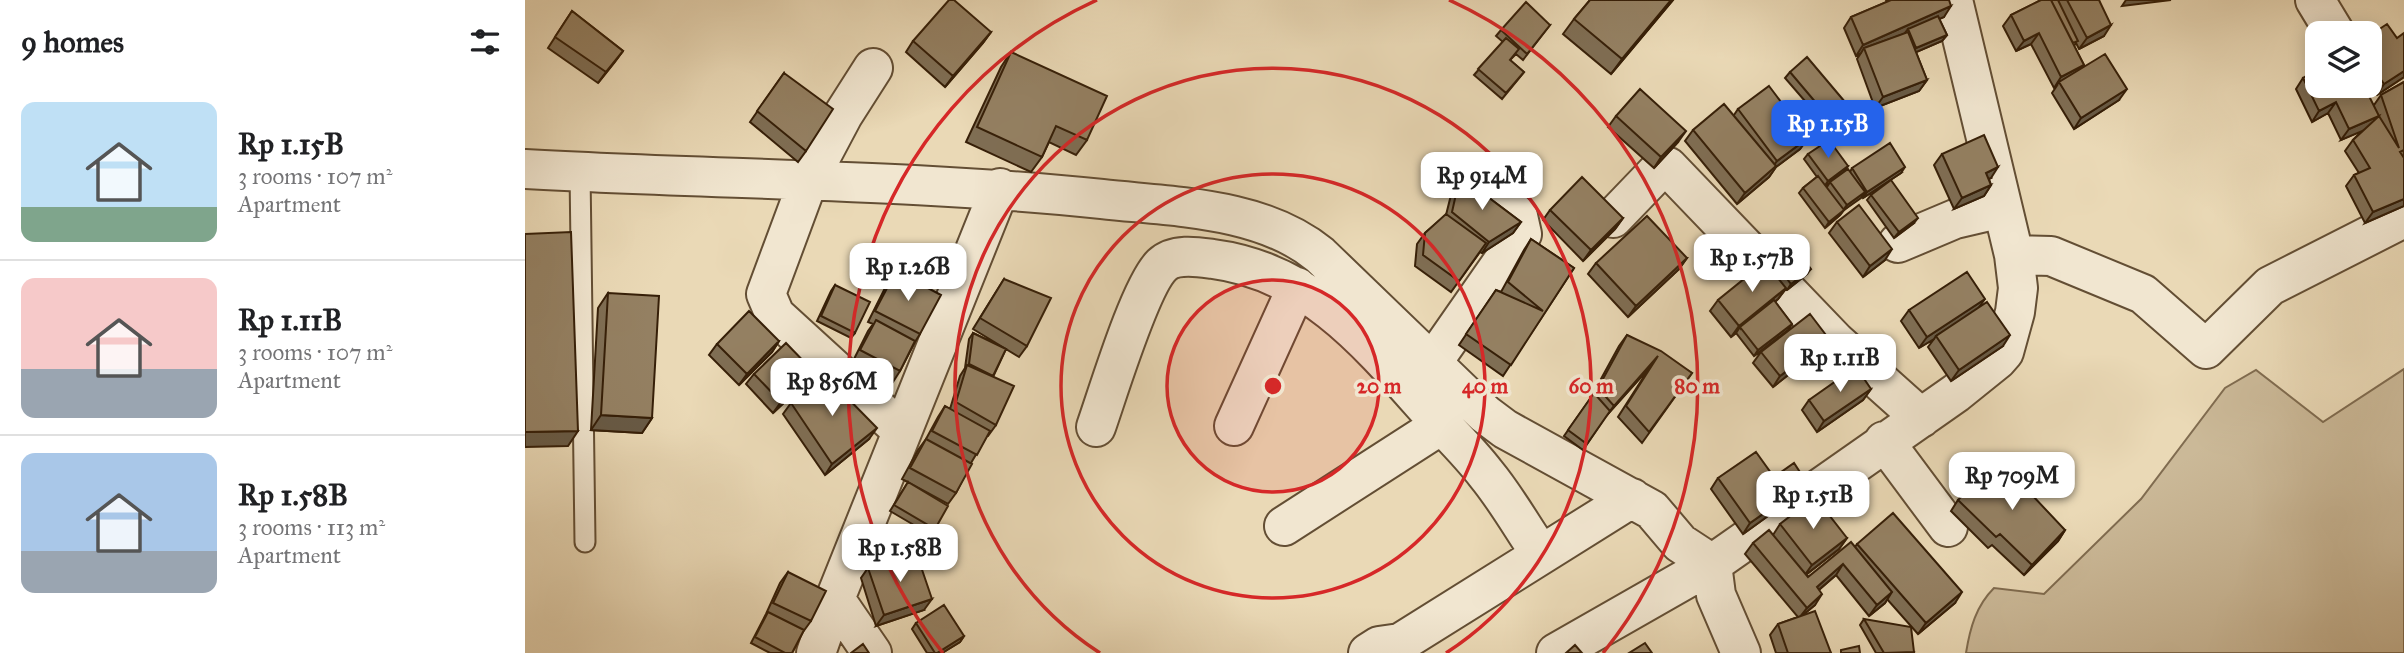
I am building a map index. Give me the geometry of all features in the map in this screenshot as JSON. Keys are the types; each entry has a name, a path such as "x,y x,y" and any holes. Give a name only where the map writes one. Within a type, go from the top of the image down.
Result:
{"street":[{"path":"1556,653 1712,564 1956,393 2004,352 2018,288 2014,254 1953,0"},
{"path":"2315,0 2328,21"},
{"path":"873,68 843,115 808,181 766,295 769,307 901,430"},
{"path":"1613,218 1661,168 1668,167 1836,342 1921,418"},
{"path":"525,170 1000,188 1197,209 1292,235 1320,255 1431,363 1505,429 1652,510 1680,543 1712,564 1716,596 1741,653"},
{"path":"1431,363 1522,234 1518,216 1471,173"},
{"path":"816,653 901,430 1000,188"},
{"path":"1898,243 1955,219 2002,208"},
{"path":"2014,254 2050,256 2143,294 2206,349 2270,286 2404,218"},
{"path":"1096,427 1146,290 1163,265 1175,259 1194,256 1247,263 1297,287 1333,312 1371,345 1486,474 1540,553"},
{"path":"1234,426 1297,287"},
{"path":"1283,526 1441,425"},
{"path":"1884,441 1948,527"},
{"path":"1368,653 1379,646 1400,642 1632,498"},
{"path":"835,599 872,653"}],"lane":[{"path":"580,172 585,542"}],"shaded area":[{"path":"2404,369 2404,653 1966,653 1975,618 1994,588 2044,594 2141,499 2225,388 2256,370 2323,422"}],"building":[{"path":"949,0 954,0 991,32 953,76 913,41"},
{"path":"1590,0 1671,0 1622,59 1574,19"},
{"path":"1891,0 1949,0 1951,6 1863,45 1851,17"},
{"path":"2041,0 2051,0 2084,65 2061,77 2039,33 2024,41 2011,15"},
{"path":"2051,0 2058,0 2078,41 2073,43"},
{"path":"2067,0 2099,0 2111,25 2087,38"},
{"path":"1526,2 1550,25 1527,54 1501,30"},
{"path":"572,11 623,51 606,72 555,37"},
{"path":"1938,16 1947,35 1916,48 1908,29"},
{"path":"2387,24 2397,38 2404,33 2404,71 2384,84 2382,81 2382,27"},
{"path":"1908,32 1927,80 1883,97 1864,48"},
{"path":"1506,38 1519,49 1510,60 1524,72 1506,93 1478,69"},
{"path":"1011,52 1107,96 1087,140 1056,126 1042,157 977,127"},
{"path":"2105,54 2127,89 2081,118 2059,82"},
{"path":"1807,57 1845,102 1828,117 1790,72"},
{"path":"784,73 833,109 806,151 757,111"},
{"path":"2404,82 2404,150 2400,152 2404,158 2404,199 2373,212 2354,175 2370,168 2353,140 2379,116 2399,148 2382,94"},
{"path":"1769,86 1808,138 1777,161 1738,109"},
{"path":"1640,89 1686,131 1661,157 1616,116"},
{"path":"2313,98 2370,98 2379,116 2349,129 2336,102 2319,111"},
{"path":"1724,104 1776,166 1745,193 1693,130"},
{"path":"1984,135 1998,167 1986,173 1991,185 1962,198 1942,154"},
{"path":"1829,140 1848,166 1828,181 1808,154"},
{"path":"1890,143 1905,167 1867,192 1852,168"},
{"path":"1848,169 1865,192 1847,205 1830,182"},
{"path":"1460,176 1521,222 1489,242 1452,212"},
{"path":"1818,176 1844,210 1829,222 1803,188"},
{"path":"1582,177 1623,218 1591,250 1550,210"},
{"path":"1891,180 1918,218 1899,232 1871,195"},
{"path":"1859,205 1892,249 1870,266 1837,222"},
{"path":"1446,214 1486,243 1459,281 1423,255 1425,233"},
{"path":"1647,216 1687,258 1636,306 1596,263"},
{"path":"571,232 578,431 525,432 525,234"},
{"path":"1531,239 1574,268 1511,365 1466,334 1496,290 1543,311 1508,282"},
{"path":"1789,240 1811,269 1791,284 1769,255"},
{"path":"1765,262 1786,288 1739,326 1718,300"},
{"path":"896,271 941,295 920,334 875,311"},
{"path":"1967,272 1985,299 1927,337 1909,310"},
{"path":"1004,279 1051,298 1027,346 980,318"},
{"path":"835,285 870,302 855,333 821,316"},
{"path":"608,293 659,296 652,418 601,415"},
{"path":"1774,300 1792,324 1758,350 1740,327"},
{"path":"1987,302 2010,335 1959,370 1936,336"},
{"path":"749,311 779,341 747,374 717,344"},
{"path":"1810,314 1829,339 1780,376 1761,352"},
{"path":"876,320 915,341 900,371 860,350"},
{"path":"973,333 1006,349 993,376 969,364"},
{"path":"1627,335 1661,351 1692,373 1649,432 1626,406 1658,356 1614,406 1598,388"},
{"path":"786,343 813,371 781,402 754,374"},
{"path":"967,365 1014,386 996,425 956,402"},
{"path":"1856,367 1871,389 1824,421 1809,400"},
{"path":"822,372 877,428 832,464 791,403"},
{"path":"1594,393 1610,411 1587,444 1568,430"},
{"path":"945,406 990,431 977,455 932,431"},
{"path":"926,439 972,464 956,493 910,468"},
{"path":"1756,452 1774,477 1794,463 1807,483 1750,523 1718,478"},
{"path":"1998,459 2065,530 2032,565 2000,534 1996,537 1958,500"},
{"path":"908,482 948,506 935,529 894,505"},
{"path":"1815,497 1847,538 1812,565 1780,524"},
{"path":"1893,513 1962,592 1926,623 1857,544"},
{"path":"1769,530 1808,577 1851,542 1892,592 1877,605 1843,564 1817,587 1822,594 1807,608 1753,543"},
{"path":"916,552 932,599 884,615 868,568"},
{"path":"788,572 826,591 811,621 773,603"},
{"path":"944,605 964,636 935,653 916,623"},
{"path":"1815,611 1831,653 1788,653 1778,624"},
{"path":"768,612 804,630 792,653 785,653 755,637"},
{"path":"1864,619 1911,627 1914,652 1884,653"},
{"path":"1645,643 1652,653 1629,653"},
{"path":"863,644 869,653 851,653"},
{"path":"1575,645 1582,653 1566,653"},
{"path":"1859,646 1860,653 1841,653 1841,650"}]}
